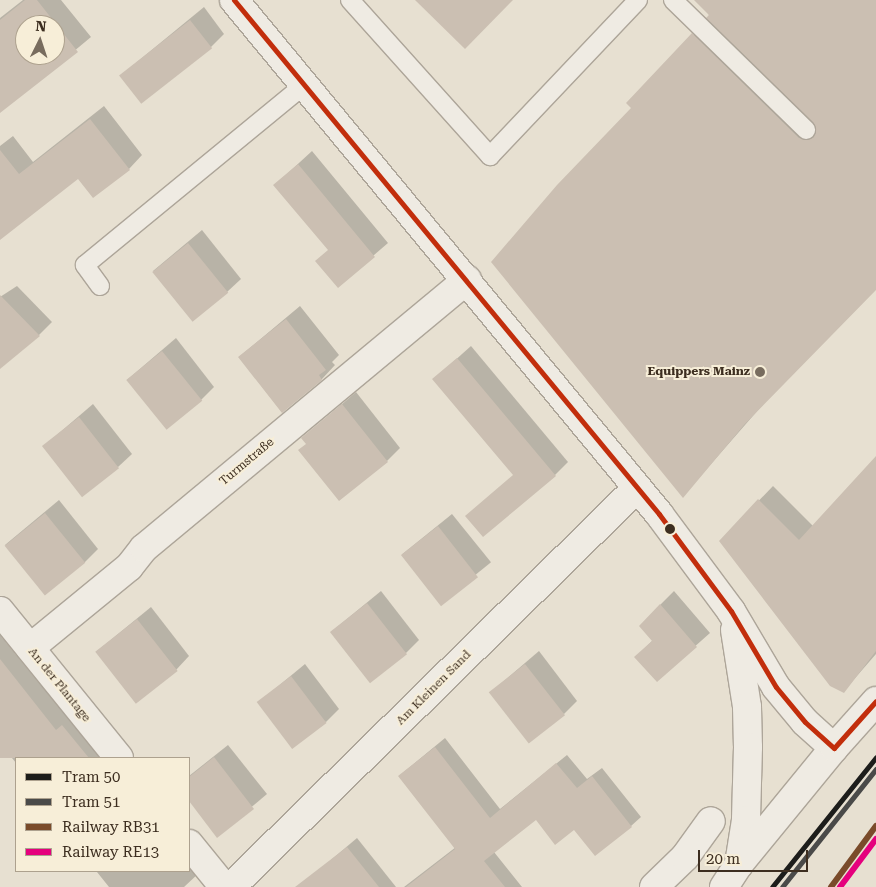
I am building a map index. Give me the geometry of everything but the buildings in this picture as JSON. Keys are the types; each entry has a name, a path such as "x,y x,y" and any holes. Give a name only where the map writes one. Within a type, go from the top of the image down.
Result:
{"street":[{"path":"234,0 303,86 467,280 637,488 732,611 776,687 805,722 834,748"},
{"name":"Turmstraße","path":"30,648 129,566 144,548 467,280"},
{"name":"Am Kleinen Sand","path":"231,887 637,488"},
{"name":"An der Plantage","path":"0,611 118,757"},
{"path":"732,611 747,707 746,820 739,864"},
{"path":"724,887 739,864 834,748 876,701"},
{"path":"654,887 685,857 711,821"},
{"path":"190,845 224,887"}],"lane":[{"path":"350,0 490,156 638,0"},
{"path":"672,0 806,130"},
{"path":"100,286 84,265 303,86"}],"tram line":[{"name":"50","path":"772,887 876,757"},
{"name":"51","path":"782,887 876,769"}],"rail line":[{"name":"RB31","path":"831,887 876,826"},
{"name":"RE13","path":"840,887 876,839"}],"transit line":[{"path":"234,0 659,514 731,611 776,687 805,722 834,748"},
{"path":"834,748 876,701"}],"place":[{"name":"Equippers Mainz","path":"760,372"}]}
